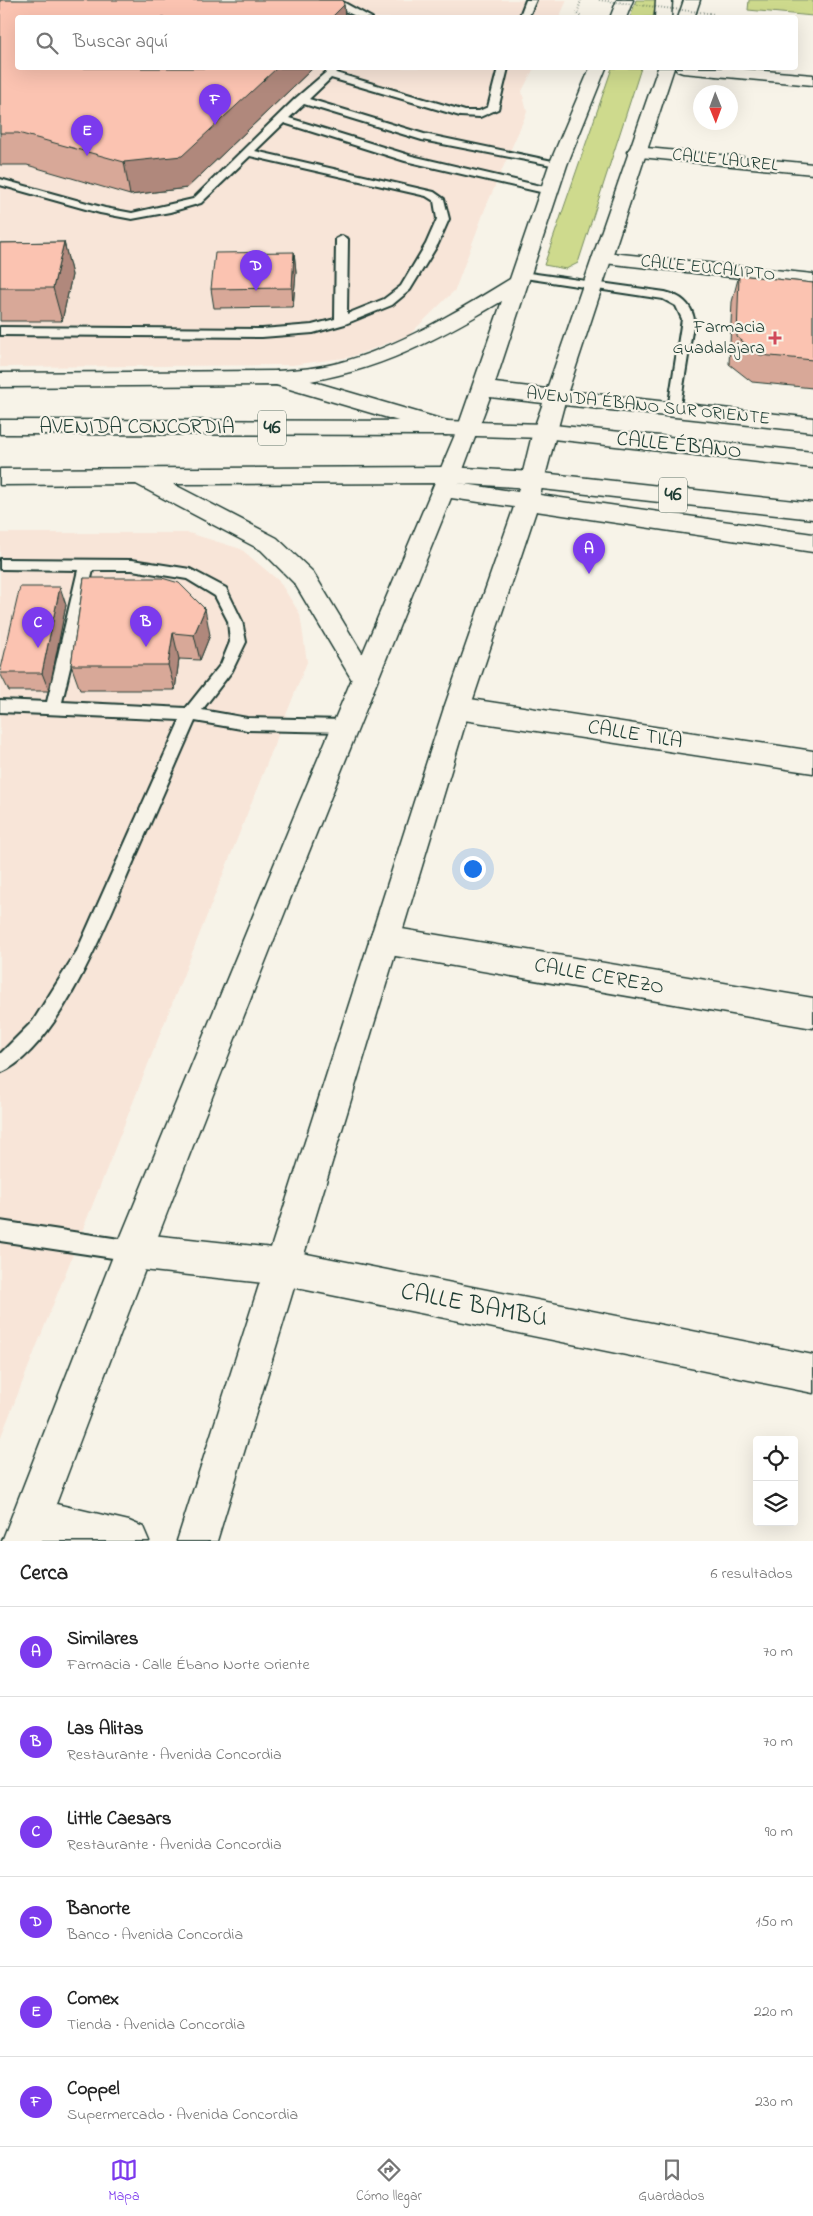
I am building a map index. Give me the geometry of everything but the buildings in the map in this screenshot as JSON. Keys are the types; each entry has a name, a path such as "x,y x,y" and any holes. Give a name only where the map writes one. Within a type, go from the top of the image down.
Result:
{"street":[{"path":"619,15 625,0"},
{"path":"663,15 664,0"},
{"path":"687,15 692,0"},
{"path":"129,1541 26,1530 133,1252 364,678 446,482 457,429 482,389 558,164 597,70"},
{"path":"197,1541 384,940 530,491 544,431 636,152 665,70"},
{"path":"705,70 813,80"},
{"name":"CALLE LAUREL","path":"636,152 813,170"},
{"name":"CALLE EUCALIPTO","path":"602,258 813,280"},
{"path":"0,380 277,378 317,375 352,367 457,320 520,278"},
{"path":"277,378 457,429"},
{"name":"AVENIDA ÉBANO SUR ORIENTE","path":"482,389 813,425"},
{"name":"AVENIDA CONCORDIA","path":"0,427 544,431"},
{"name":"CALLE ÉBANO","path":"544,431 813,460"},
{"name":"46","path":"0,477 141,477 446,482"},
{"path":"141,477 269,544 304,578 364,678"},
{"path":"446,482 530,491 813,543"},
{"name":"46","path":"530,491 813,511"},
{"name":"CALLE TILA","path":"458,708 813,762"},
{"name":"CALLE CEREZO","path":"384,940 813,1013"},
{"name":"CALLE BAMBÚ","path":"133,1252 282,1267 813,1374"}],"lane":[{"path":"325,0 338,3 362,15"},
{"path":"524,15 531,0"},
{"path":"0,182 104,211 132,216 170,209 197,200 332,71 464,114 480,114 493,109 503,70"},
{"path":"300,100 422,137 558,164"},
{"path":"281,118 409,159 549,190"},
{"path":"0,331 262,334 313,329 341,321 388,302 406,288 432,244 443,220 439,199 430,194 246,152"},
{"path":"341,321 342,239"},
{"path":"520,278 665,296 679,301 687,310 688,319 674,409"},
{"path":"0,564 132,565 190,574 221,592 235,621 238,642 227,667 190,714 83,957 40,1026 10,1058 0,1064"},
{"path":"53,709 87,564"},
{"path":"0,706 190,714 247,724 346,726"},
{"path":"0,1231 133,1252"}],"path":[{"path":"578,15 581,0"},
{"path":"599,0 716,14"}],"shaded area":[{"path":"0,0 567,0 560,15 15,15 15,70 533,70 522,91 527,112 485,209 455,290 409,335 351,357 292,365 0,367"},
{"path":"0,533 189,533 241,549 279,581 300,614 307,662 0,1439"}],"green space":[{"path":"636,0 657,0 653,15 631,15"},
{"path":"749,0 813,0 813,16 748,10"},
{"path":"611,70 640,70 578,263 566,269 544,265"}],"place":[{"name":"Coppel","path":"215,125"},
{"name":"Comex","path":"87,156"},
{"name":"Banorte","path":"256,291"},
{"name":"Farmacia Guadalajara","path":"775,338"},
{"name":"Similares","path":"589,574"},
{"name":"Las Alitas","path":"146,647"},
{"name":"Little Caesars","path":"38,648"}]}
